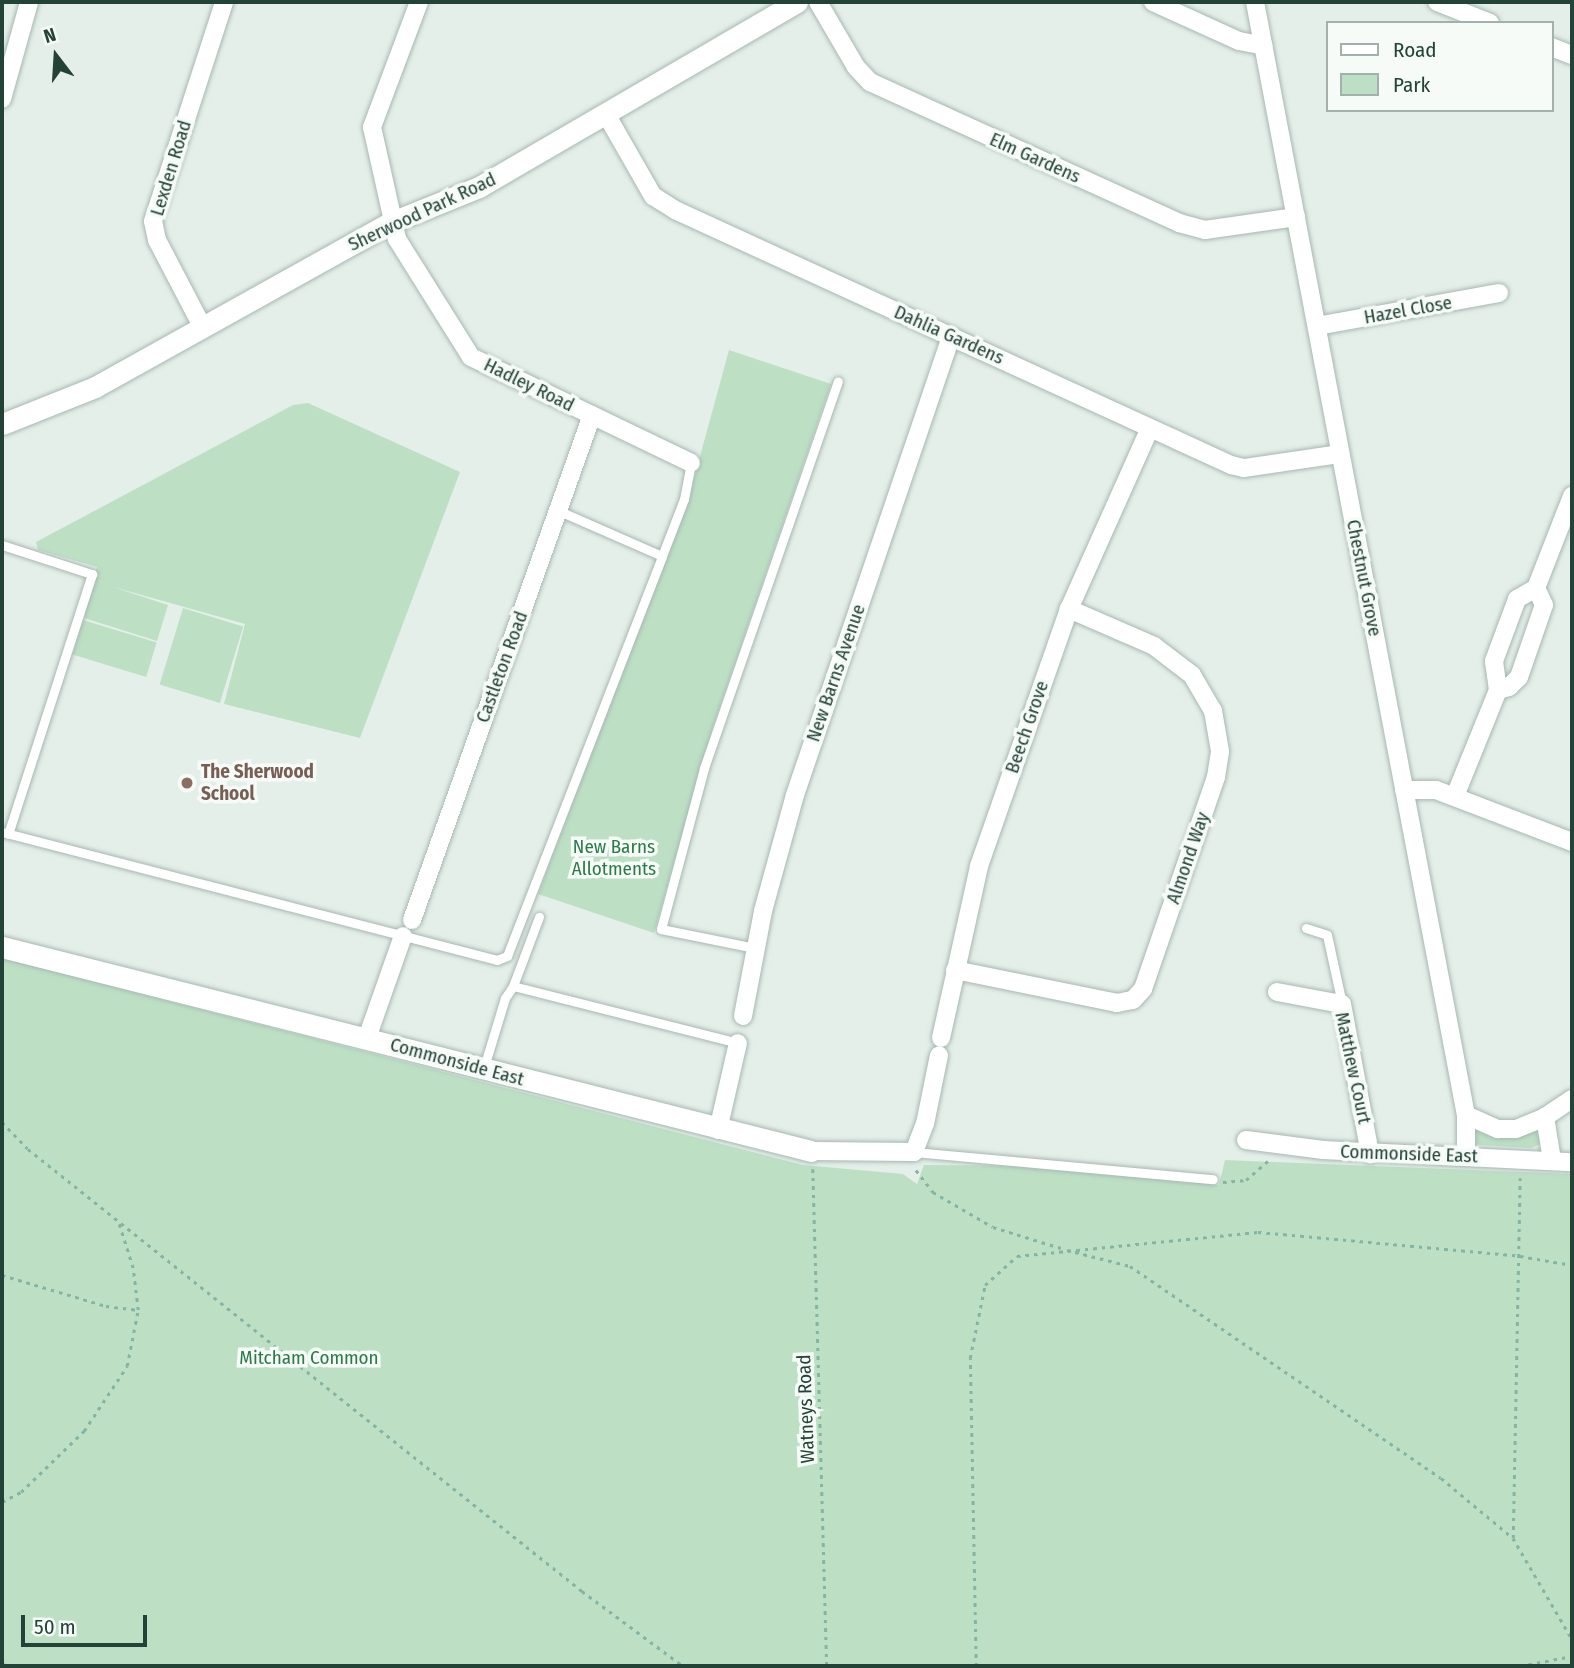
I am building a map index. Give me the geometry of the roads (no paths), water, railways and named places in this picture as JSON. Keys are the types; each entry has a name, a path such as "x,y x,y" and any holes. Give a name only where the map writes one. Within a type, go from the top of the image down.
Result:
{"street":[{"path":"2,99 29,2"},
{"name":"Lexden Road","path":"203,328 158,240 153,221 224,2"},
{"name":"Hadley Road","path":"419,2 372,127 397,239 464,352 691,463"},
{"name":"Sherwood Park Road","path":"2,424 95,387 392,222 479,187 797,2"},
{"name":"Elm Gardens","path":"818,2 856,67 870,82 1179,223 1205,230 1296,217"},
{"path":"1153,2 1239,41 1264,46"},
{"name":"Chestnut Grove","path":"1255,2 1466,1115 1466,1156"},
{"path":"1437,2 1485,21"},
{"path":"1553,48 1572,55"},
{"name":"Dahlia Gardens","path":"606,114 642,179 664,204 951,337 1244,468 1340,454"},
{"name":"Hazel Close","path":"1317,326 1499,293"},
{"name":"New Barns Avenue","path":"743,1016 755,948 795,795 951,337"},
{"name":"Castleton Road","path":"367,1038 592,415"},
{"name":"Beech Grove","path":"910,1154 940,1046 979,866 1069,609 1150,428"},
{"path":"1455,796 1498,690 1494,661 1517,599 1536,589 1564,543 1572,496"},
{"path":"1498,690 1509,687 1519,677 1544,605 1536,589"},
{"name":"Almond Way","path":"955,970 1117,1003 1133,1000 1143,989 1216,777 1220,751 1213,711 1192,675 1154,646 1069,609"},
{"path":"1404,790 1428,788 1455,796 1572,842"},
{"name":"Commonside East","path":"2,947 811,1151 910,1154"},
{"name":"Matthew Court","path":"1277,992 1342,1004 1370,1154"},
{"path":"718,1129 738,1043"},
{"path":"1466,1115 1498,1129 1516,1129 1545,1117 1572,1099"},
{"path":"1545,1117 1552,1160"},
{"name":"Commonside East","path":"1246,1140 1370,1154 1572,1162"}],"lane":[{"path":"755,948 661,929 704,768 838,383"},
{"path":"2,545 92,574 5,833 408,928 497,960 508,956 684,499 691,463"},
{"path":"557,510 662,556"},
{"path":"484,1069 505,998 513,986 539,916"},
{"path":"1306,928 1327,935 1342,1004"},
{"path":"513,986 738,1043"},
{"path":"910,1154 1213,1180"}],"place":[{"name":"The Sherwood School","path":"187,783"}],"park label":[{"name":"New Barns Allotments","path":"614,858"},
{"name":"Mitcham Common","path":"309,1358"}]}
